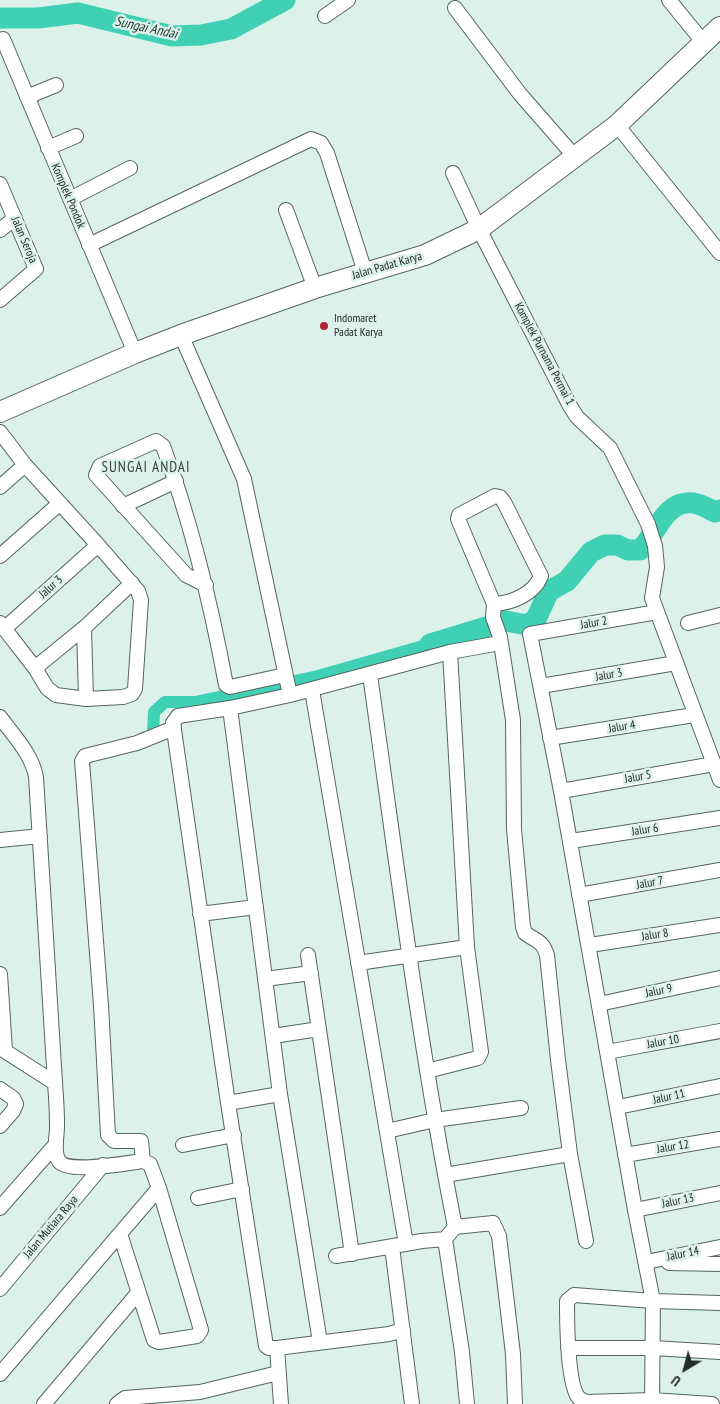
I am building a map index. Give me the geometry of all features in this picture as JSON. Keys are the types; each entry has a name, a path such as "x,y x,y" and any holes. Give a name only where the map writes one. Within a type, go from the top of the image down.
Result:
{"street":[{"path":"325,16 348,0"},
{"path":"668,0 704,43"},
{"path":"455,8 520,94 576,157"},
{"name":"Jalan Padat Karya","path":"0,412 181,335 315,288 426,255 479,229 617,125 720,27"},
{"name":"Komplek Pondok","path":"3,39 135,353"},
{"path":"27,97 56,85"},
{"path":"617,125 720,253"},
{"path":"48,148 76,136"},
{"path":"89,245 311,139 321,143 327,153 365,272"},
{"path":"70,199 130,168"},
{"name":"Komplek Purnama Permai 1","path":"453,173 479,229 570,406 577,417 610,448 648,524 655,546 657,567 652,598 657,612"},
{"name":"Jalan Seroja","path":"0,184 36,269 0,300"},
{"path":"286,210 315,288"},
{"path":"0,230 14,218"},
{"path":"181,335 244,479 287,684"},
{"path":"0,432 25,465 138,590 141,600 135,689 132,694 123,697 86,699 52,693 2,626"},
{"path":"206,584 186,575 123,506 96,475 100,466 156,441 163,446 176,481 206,584 226,685 230,687 287,684 312,690 499,637"},
{"path":"3,483 25,465"},
{"path":"123,506 176,481"},
{"path":"494,611 538,584 541,576 504,502 500,497 496,496 459,515 458,519 494,611 499,637 513,720 514,830 523,927 525,933 538,940 544,947 547,955 570,1154 586,1241"},
{"path":"0,556 60,503"},
{"name":"Jalur 3","path":"2,626 98,545"},
{"path":"34,668 84,628 132,583"},
{"path":"657,612 694,715 720,780"},
{"name":"Jalur 2","path":"541,686 530,634 657,612"},
{"path":"688,623 720,615"},
{"path":"84,628 86,699"},
{"path":"427,1071 478,1058 482,1052 467,947 450,652"},
{"name":"Jalur 3","path":"541,686 676,663"},
{"path":"370,675 434,1120 455,1227"},
{"path":"287,684 230,708 178,716 173,724 228,1103 266,1346 277,1348 389,1334 403,1330"},
{"path":"541,686 579,895 590,945 625,1155 653,1301 652,1402"},
{"path":"312,690 387,1131 399,1246 403,1330 412,1404"},
{"path":"230,708 280,1094 320,1342"},
{"name":"Jalur 4","path":"550,738 694,715"},
{"path":"0,717 31,760 34,768 58,1124 56,1144 58,1161 75,1167 143,1161 147,1162 152,1168 200,1332 197,1336 156,1341 152,1337 120,1234"},
{"path":"143,1161 140,1141 114,1141 108,1136 100,996 82,761 85,756 137,743 174,728"},
{"name":"Jalur 5","path":"561,790 714,764"},
{"name":"Jalur 6","path":"570,841 720,818"},
{"path":"0,840 40,836"},
{"name":"Jalur 7","path":"579,895 720,870"},
{"path":"200,914 256,907"},
{"name":"Jalur 8","path":"590,945 720,925"},
{"path":"358,963 467,947"},
{"path":"308,955 352,1254"},
{"path":"265,979 311,973"},
{"path":"0,974 3,1050 55,1083"},
{"name":"Jalur 9","path":"599,1004 720,978"},
{"path":"273,1036 319,1028"},
{"name":"Jalur 10","path":"607,1052 720,1031"},
{"name":"Jalur 11","path":"618,1107 720,1086"},
{"path":"0,1089 13,1098 16,1104 13,1111 0,1126"},
{"path":"228,1103 280,1094"},
{"path":"387,1131 434,1120 521,1108"},
{"path":"183,1145 234,1135"},
{"name":"Jalur 12","path":"625,1155 720,1139"},
{"path":"0,1208 56,1144"},
{"path":"445,1175 570,1154"},
{"name":"Jalan Mutiara Raya","path":"0,1289 103,1165"},
{"path":"0,1374 159,1188"},
{"path":"198,1198 242,1189"},
{"name":"Jalur 13","path":"635,1210 720,1193"},
{"path":"336,1256 399,1246 422,1240 445,1238 455,1227 493,1223 499,1236 513,1354 516,1404"},
{"path":"445,1238 462,1352 467,1404"},
{"name":"Jalur 14","path":"646,1262 720,1247"},
{"path":"646,1262 720,1264"},
{"path":"44,1404 138,1293"},
{"path":"712,1404 586,1402 579,1398 575,1392 568,1348 567,1300 574,1295 653,1301 720,1303"},
{"path":"277,1348 281,1404"},
{"path":"568,1348 653,1348 720,1352"},
{"path":"117,1404 125,1398 200,1392 278,1373"}],"waterway":[{"name":"Sungai Andai","path":"0,18 38,18 78,13 172,36 201,35 231,29 285,0"},
{"path":"430,644 506,621 527,625 536,619 549,591 567,581 591,552 605,545 617,545 628,550 640,550 668,512 683,504 693,503 715,512 720,510"},
{"path":"143,738 153,735 154,712 165,702 195,702 318,676 430,644"}],"place":[{"name":"Indomaret Padat Karya","path":"324,326"}],"district":[{"name":"SUNGAI ANDAI","path":"146,468"}]}
